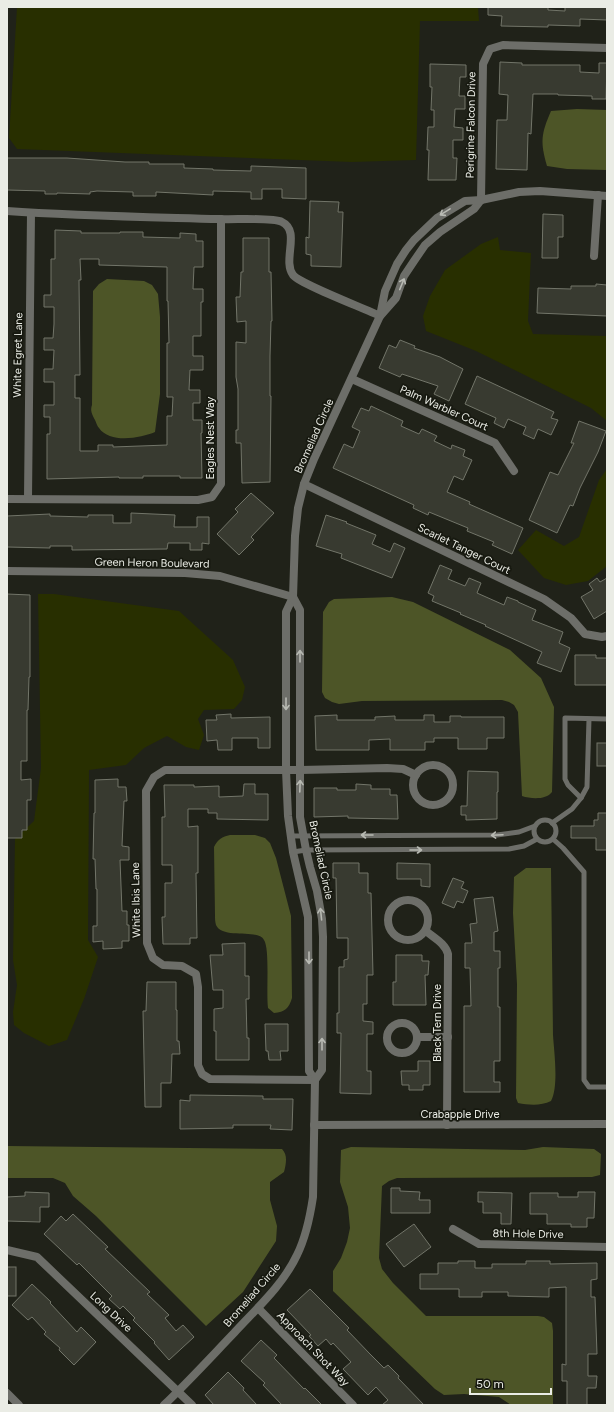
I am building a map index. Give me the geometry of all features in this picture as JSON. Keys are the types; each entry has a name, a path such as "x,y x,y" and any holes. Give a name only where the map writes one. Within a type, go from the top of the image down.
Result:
{"street":[{"name":"Perigrine Falcon Drive","path":"481,200 484,64 490,49 503,45 607,48"},
{"name":"Bromeliad Circle","path":"315,1080 309,1071 308,917 290,836 286,770 286,612 293,596 295,536 298,508 304,484 380,316 385,291 398,264 414,240 431,222 465,201 481,200 519,192 540,191 607,196"},
{"path":"594,256 598,195"},
{"name":"Bromeliad Circle","path":"380,316 396,298 404,276 425,245 440,232 474,209 481,200"},
{"path":"7,211 277,220 286,224 291,232 289,263 293,275 309,285 380,316"},
{"name":"White Egret Lane","path":"28,498 31,213"},
{"name":"Eagles Nest Way","path":"7,499 198,500 212,497 217,491 221,484 221,219"},
{"name":"Palm Warbler Court","path":"352,379 495,443 514,471"},
{"name":"Scarlet Tanger Court","path":"304,484 544,599 571,618 585,634 602,637 607,636"},
{"name":"Green Heron Boulevard","path":"7,571 192,573 220,576 293,596"},
{"name":"Bromeliad Circle","path":"164,1405 258,1308 290,1268 297,1256 308,1228 313,1197 315,1080 322,1070 323,937 319,899 303,835 300,804 300,610 293,596"},
{"path":"436,765 443,767 449,772 452,779 453,787 451,794 446,800 437,804 424,802 418,798 414,788 416,775 421,769 428,766 436,765"},
{"name":"White Ibis Lane","path":"315,1080 210,1079 202,1074 198,1065 198,987 196,974 182,966 163,964 153,958 147,943 146,791 154,777 165,770 403,768 416,775"},
{"path":"413,900 424,907 428,912 429,919 426,931 414,940 408,941 401,939 390,930 388,916 391,910 400,901 413,900"},
{"name":"Black Tern Drive","path":"426,931 443,944 448,954 447,1125"},
{"path":"417,1037 448,1037"},
{"name":"Crabapple Drive","path":"314,1125 607,1124"},
{"name":"8th Hole Drive","path":"453,1229 480,1244 607,1247"},
{"name":"Long Drive","path":"7,1250 37,1257 192,1405"},
{"name":"Approach Shot Way","path":"258,1308 353,1405"},
{"path":"7,1393 19,1405"}],"lane":[{"path":"581,798 568,785 566,778 565,718 607,719"},
{"path":"552,823 572,810 587,787 589,719"},
{"path":"290,836 496,835 519,832 535,826 541,821 545,820 552,823 556,829 555,836 550,841 543,843 537,840 533,833 535,826"},
{"path":"553,839 566,851 584,872 584,1080 589,1086 607,1086"},
{"path":"293,852 306,850 508,850 524,846 537,840"}],"shaded area":[{"path":"17,7 478,7 479,21 420,21 416,160 352,162 17,149 9,138"},
{"path":"577,109 607,110 607,170 567,169 547,166 543,151 543,132 551,111"},
{"path":"498,237 500,250 531,253 528,321 533,334 607,336 607,421 591,408 476,351 426,331 423,316 430,296 445,270 481,244"},
{"path":"107,279 144,281 152,285 158,294 160,317 160,394 155,432 134,438 118,438 104,433 98,427 91,409 93,291 99,284"},
{"path":"607,469 607,566 588,581 566,585 544,578 518,550 536,530 564,546 579,537 599,480"},
{"path":"38,594 54,594 179,611 233,660 245,687 242,700 234,709 204,710 198,719 204,735 199,750 186,747 167,736 144,748 126,765 89,770 88,940 98,957 84,999 67,1040 49,1046 24,1033 14,1025 13,1012 17,985 13,960 15,839 34,821 41,768"},
{"path":"392,597 413,602 510,650 541,678 554,707 552,792 549,795 542,798 522,796 518,712 514,705 509,702 502,700 362,701 339,704 325,698 322,692 323,612 329,602 334,599"},
{"path":"230,835 255,835 265,838 270,843 276,858 291,916 292,998 288,1007 281,1012 274,1013 268,1008 267,952 264,940 255,935 226,932 216,925 214,847 220,839"},
{"path":"526,868 551,868 555,1087 551,1101 535,1105 518,1103 516,1098 517,984 513,913 514,877"},
{"path":"7,1146 282,1149 286,1157 284,1172 270,1182 270,1200 277,1226 276,1241 243,1292 206,1326 96,1216 73,1196 65,1183 53,1178 7,1178"},
{"path":"351,1147 525,1150 543,1147 594,1149 601,1154 600,1175 592,1177 397,1178 382,1186 379,1258 382,1269 393,1283 426,1316 538,1316 544,1317 552,1323 553,1405 511,1405 499,1397 464,1394 444,1395 435,1389 333,1291 333,1271 341,1258 350,1228 348,1207 340,1182 341,1150"}],"building":[{"path":"488,7 548,7 548,10 565,11 565,7 607,7 607,20 580,19 580,26 501,26 502,16 488,15"},
{"path":"500,62 522,63 522,65 580,65 580,72 599,73 599,63 607,63 606,99 592,99 592,96 533,94 531,134 528,133 527,170 496,169 497,120 507,120 508,95 499,94"},
{"path":"430,64 466,65 466,77 460,77 459,96 465,96 465,109 455,109 454,127 463,128 463,140 453,140 453,158 457,158 456,180 428,180 428,127 434,127 434,110 431,110 432,87 430,87"},
{"path":"7,158 67,158 149,162 149,164 184,164 184,168 213,170 251,171 251,166 306,168 306,199 282,198 282,189 262,189 262,199 251,199 251,192 213,191 213,195 156,192 156,196 133,196 133,192 97,191 90,192 90,194 45,194 45,191 7,190"},
{"path":"310,201 339,202 338,212 343,212 341,267 311,266 311,255 306,254 306,237 309,238"},
{"path":"543,214 563,215 563,237 558,237 558,258 542,258"},
{"path":"55,230 81,231 81,233 143,232 143,237 180,238 180,233 196,234 196,241 203,241 203,267 194,267 193,289 203,289 203,302 201,302 201,336 193,336 193,356 203,356 203,370 190,370 189,390 200,390 200,403 193,403 193,420 202,420 202,478 180,478 180,476 143,476 143,478 119,477 47,479 47,434 50,434 50,417 44,417 44,405 54,405 54,382 44,382 44,369 53,369 54,350 44,350 44,338 53,338 54,307 44,307 44,295 51,295 51,259 55,259","holes":["80,259 99,259 99,265 167,267 169,343 167,343 167,397 173,397 172,416 167,416 167,445 113,447 113,445 98,445 98,451 80,451 80,398 75,398 75,375 80,375"]},
{"path":"243,238 269,238 269,272 271,272 272,321 270,356 270,482 242,483 241,443 236,443 236,430 238,430 238,389 236,377 236,342 246,343 246,321 237,322 236,297 240,297 241,272 243,272"},
{"path":"596,284 607,285 607,316 537,313 538,288 571,289 571,286 596,286"},
{"path":"400,340 415,346 414,348 440,357 463,369 449,401 434,394 438,386 402,374 400,377 379,368 389,345 396,348"},
{"path":"477,376 554,412 551,418 558,420 551,435 538,429 534,439 523,434 526,427 508,419 504,428 494,423 496,418 465,404"},
{"path":"371,406 403,421 401,426 419,434 422,429 437,436 434,441 451,449 452,445 465,450 463,456 472,460 463,480 454,476 447,492 470,502 469,504 523,528 512,554 492,545 494,542 467,531 468,528 429,512 428,515 413,508 414,505 333,468 344,444 353,448 360,431 352,427 361,408 369,411"},
{"path":"579,421 606,431 573,506 570,505 557,533 529,520 550,472 558,475 574,443 571,443"},
{"path":"251,493 274,513 251,537 254,540 239,555 217,534 238,512 235,509"},
{"path":"131,513 175,515 174,527 197,527 197,517 209,517 209,544 202,543 202,550 190,550 190,543 168,543 167,549 72,550 72,546 50,546 50,548 7,547 7,516 50,514 50,516 88,517 88,515 113,515 113,523 131,523"},
{"path":"326,515 347,522 346,523 376,535 372,544 390,552 394,543 405,548 392,578 341,558 342,554 316,546"},
{"path":"440,565 452,570 448,579 465,586 469,578 481,583 477,593 504,605 507,597 518,601 536,610 532,620 563,632 559,643 570,648 561,672 537,663 542,652 460,614 461,613 432,601 434,596 428,593"},
{"path":"597,578 600,582 607,578 607,611 594,619 581,597 593,590 589,584"},
{"path":"7,594 30,595 30,677 27,710 27,761 21,761 21,780 31,779 31,800 27,800 27,830 22,830 22,838 7,838"},
{"path":"575,655 596,655 596,658 607,658 607,685 575,685"},
{"path":"231,714 231,718 270,717 270,748 258,748 258,738 232,738 232,750 218,750 217,740 207,741 206,720 217,720 216,715"},
{"path":"337,715 337,720 375,720 375,717 395,716 395,720 424,720 424,715 434,715 434,722 450,722 450,716 504,717 504,738 487,738 487,749 458,749 458,738 434,738 434,742 425,742 425,750 390,750 390,739 369,740 369,750 316,750 315,716"},
{"path":"597,743 607,743 607,766 597,766"},
{"path":"468,771 498,772 497,819 466,820 466,815 461,815 461,806 467,806"},
{"path":"118,779 118,787 126,787 127,801 124,801 122,846 129,847 129,860 120,860 122,911 127,911 129,941 122,941 122,948 103,949 103,941 93,942 93,926 97,926 97,889 95,859 93,859 95,780"},
{"path":"244,784 255,784 255,794 268,794 268,820 217,819 217,813 208,813 208,809 188,809 188,827 198,826 198,873 196,873 197,938 190,938 190,944 163,944 162,917 165,917 165,883 172,883 172,865 162,865 162,817 165,817 164,785 194,785 194,787 219,786 219,797 243,796"},
{"path":"356,784 371,785 371,789 390,789 390,795 397,795 398,819 348,818 348,816 314,817 314,788 356,790"},
{"path":"598,813 607,813 607,850 596,850 596,838 571,838 571,826 594,826 594,820 598,820"},
{"path":"333,863 359,863 359,873 368,873 368,893 371,893 373,975 367,975 367,1004 363,1004 363,1021 373,1022 373,1034 367,1034 367,1071 371,1071 371,1094 340,1093 341,1033 337,1033 337,1013 339,1013 339,967 344,967 344,960 348,959 348,938 337,938 336,878 333,878"},
{"path":"397,863 430,864 430,887 421,886 421,879 397,879"},
{"path":"453,878 464,882 461,888 468,891 463,903 457,901 454,908 442,903"},
{"path":"493,897 498,931 494,932 494,951 500,951 500,968 498,968 498,1007 500,1007 500,1061 494,1061 494,1082 500,1082 500,1092 464,1092 464,1006 471,1006 470,968 465,968 465,943 472,943 470,924 477,923 474,899"},
{"path":"245,943 245,976 249,976 249,999 246,999 249,1060 216,1060 214,1009 223,1008 223,990 213,990 210,955 223,955 222,944"},
{"path":"396,955 422,955 422,961 429,961 428,975 425,975 426,1005 393,1005 393,982 396,982"},
{"path":"147,982 176,982 177,1041 179,1041 180,1054 172,1054 171,1083 161,1083 161,1107 145,1107 143,1011 146,1011"},
{"path":"265,1024 288,1024 288,1051 280,1051 281,1060 269,1060 268,1051 266,1051"},
{"path":"418,1061 430,1061 430,1085 423,1085 423,1090 409,1090 409,1085 402,1085 401,1071 418,1071"},
{"path":"190,1095 263,1096 263,1099 293,1099 292,1130 270,1129 271,1125 233,1125 233,1128 180,1129 180,1100 190,1101"},
{"path":"391,1188 400,1188 400,1191 420,1192 419,1200 430,1200 430,1213 391,1213"},
{"path":"25,1192 49,1193 49,1207 40,1207 40,1222 7,1221 7,1197 25,1196"},
{"path":"478,1192 512,1193 511,1224 501,1224 501,1213 483,1213 483,1202 478,1202"},
{"path":"578,1192 595,1192 594,1218 587,1218 587,1227 571,1227 571,1224 547,1224 547,1214 530,1214 530,1193 558,1193 558,1197 578,1197"},
{"path":"73,1214 108,1247 105,1249 150,1292 147,1294 169,1315 165,1318 176,1331 183,1325 194,1337 169,1360 154,1343 155,1342 133,1320 135,1318 123,1306 120,1309 109,1299 112,1296 79,1263 77,1265 44,1234 61,1216 66,1221"},
{"path":"414,1224 431,1247 404,1267 386,1244"},
{"path":"458,1261 475,1261 475,1268 492,1268 492,1264 526,1264 526,1261 550,1261 550,1264 597,1263 597,1279 591,1280 591,1297 595,1297 597,1354 588,1354 588,1376 597,1376 596,1388 587,1388 587,1405 567,1405 567,1381 562,1381 562,1364 566,1365 566,1287 549,1288 549,1297 508,1296 508,1292 482,1292 482,1297 459,1297 459,1289 420,1289 420,1274 438,1274 438,1263 458,1263"},
{"path":"7,1267 16,1267 16,1296 7,1296"},
{"path":"32,1284 51,1302 50,1303 77,1332 81,1327 96,1342 74,1365 59,1350 60,1348 44,1334 46,1332 32,1317 28,1320 12,1305"},
{"path":"310,1289 349,1328 347,1330 370,1354 384,1368 388,1365 399,1376 398,1378 424,1405 382,1405 388,1400 376,1387 368,1395 343,1369 351,1362 333,1343 331,1345 326,1339 318,1346 309,1336 311,1335 287,1310"},
{"path":"261,1340 277,1355 274,1358 322,1405 282,1405 263,1385 265,1383 241,1361"},
{"path":"228,1372 244,1388 243,1390 257,1405 214,1405 205,1395"}]}
